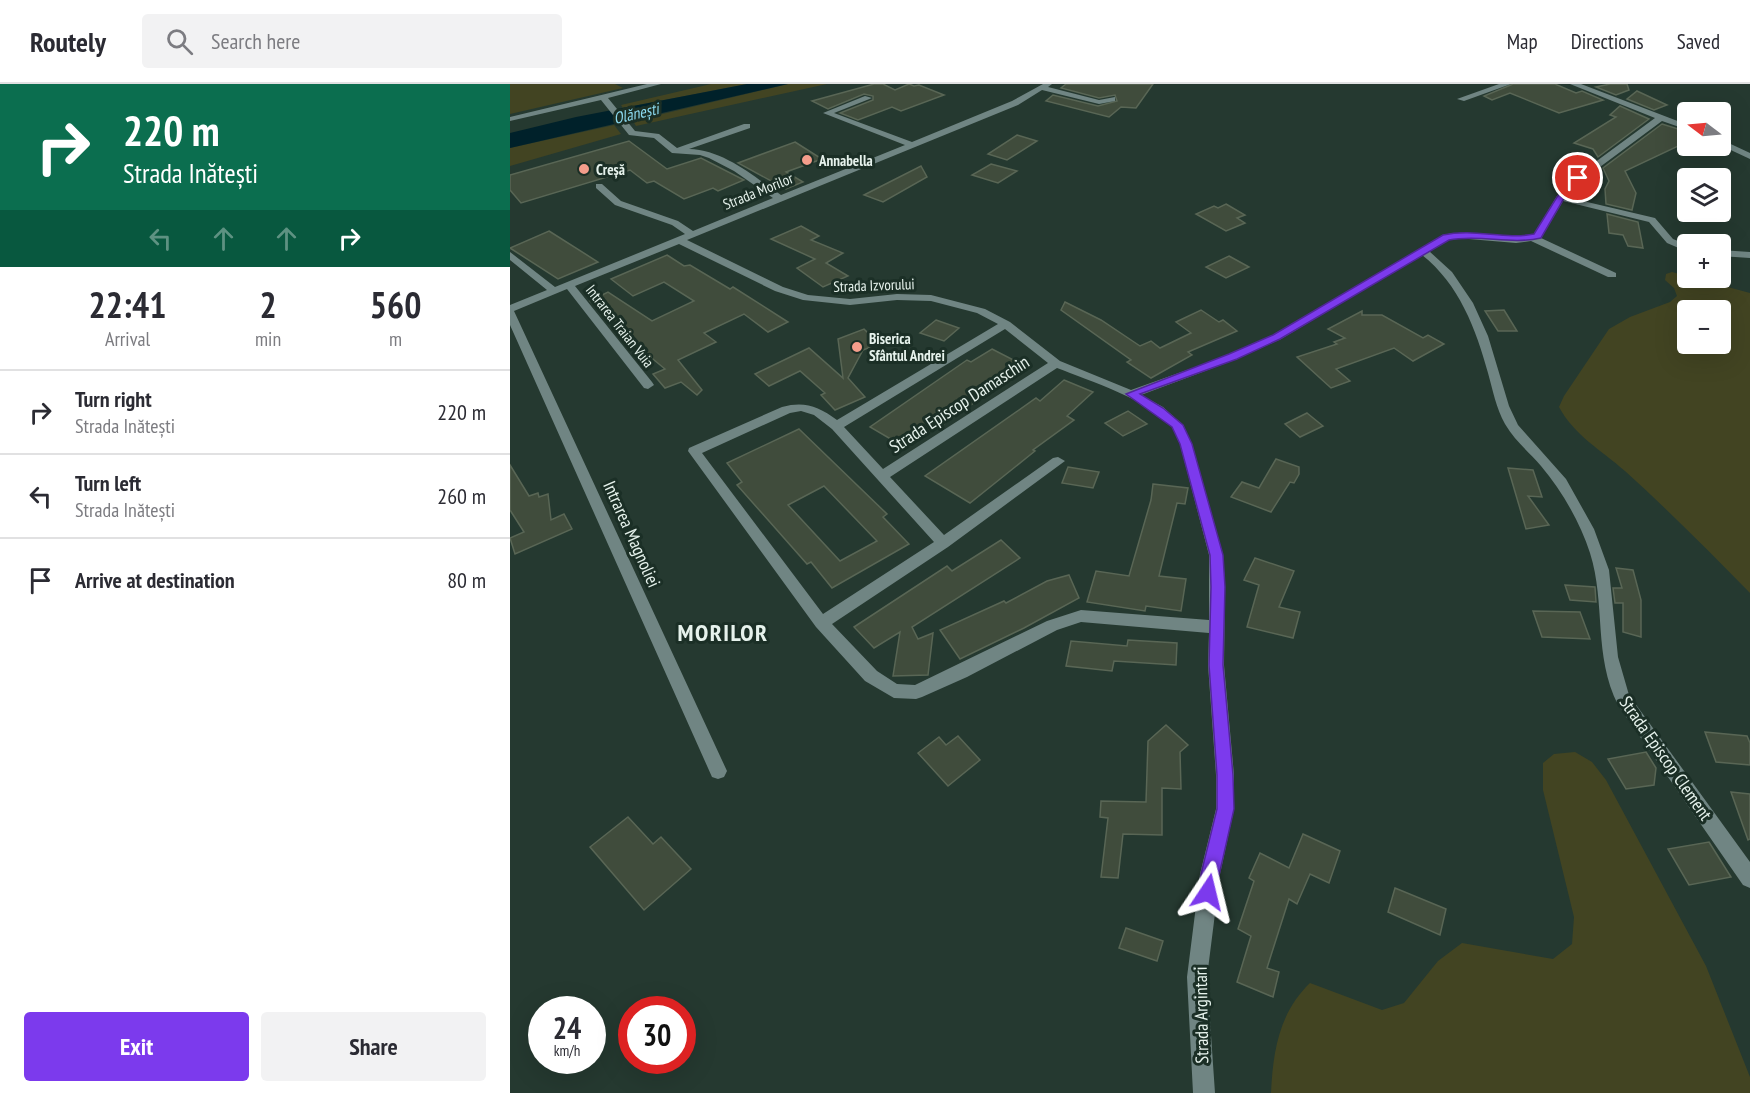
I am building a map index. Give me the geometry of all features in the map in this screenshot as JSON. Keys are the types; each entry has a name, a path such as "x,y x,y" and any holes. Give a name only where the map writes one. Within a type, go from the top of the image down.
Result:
{"street":[{"path":"510,119 606,99 657,84"},
{"path":"1461,99 1507,84"},
{"path":"1574,84 1677,124"},
{"path":"1045,86 1099,102 1112,99"},
{"name":"Strada Morilor","path":"510,311 1015,103 1045,86"},
{"path":"868,98 827,113 912,145"},
{"path":"606,99 632,133 656,136 675,151 701,152 712,156 737,169 780,199"},
{"path":"1532,238 1542,230 1560,198 1592,167 1660,118"},
{"path":"675,151 747,126"},
{"path":"1731,146 1750,156"},
{"path":"599,186 618,203 639,213 675,223 692,235"},
{"path":"1560,198 1652,220 1670,241 1677,244"},
{"path":"1131,394 1233,357 1277,337 1446,237 1456,235 1532,238 1612,275"},
{"name":"Strada Izvorului","path":"679,240 792,294 836,302 897,297 931,298 981,310 1006,324 1056,363 1131,394"},
{"name":"Strada Episcop Clement","path":"1423,251 1439,261 1448,271 1479,325 1506,415 1521,440 1543,460 1562,483 1598,554 1606,592 1608,650 1619,691 1641,727 1750,878"},
{"path":"1731,254 1750,255"},
{"path":"510,255 554,291"},
{"name":"Intrarea Traian Vuia","path":"569,285 648,385"},
{"name":"Intrarea Magnoliei","path":"510,311 718,771"},
{"path":"836,426 1006,324"},
{"name":"Strada Episcop Damaschin","path":"881,476 1056,363"},
{"name":"Strada Argintari","path":"1131,394 1159,410 1177,425 1186,444 1216,555 1218,707 1225,775 1225,809 1210,874 1197,977 1204,1093"},
{"path":"943,543 836,426 817,411 802,406 794,408 694,451 821,623 871,676 894,691 916,692 962,672 1052,625 1081,616 1216,627"},
{"path":"821,623 943,543 1058,461"}],"green space":[{"path":"510,84 615,84 623,88 510,114"},
{"path":"711,84 747,84 623,108 621,105"},
{"path":"788,84 827,84 636,126 633,121"},
{"path":"614,125 621,134 510,166 510,148"},
{"path":"1672,272 1677,273 1677,288 1731,288 1750,293 1750,593 1625,471 1580,434 1559,407 1609,329 1630,317 1670,302 1677,296 1674,288 1665,280 1666,274"},
{"path":"1575,752 1592,762 1606,780 1706,966 1750,1077 1750,1093 1271,1093 1280,1033 1291,1007 1310,983 1382,1010 1404,1003 1438,961 1462,943 1553,959 1572,944 1574,917 1543,790 1543,763 1554,754"}],"water":[{"name":"Olănești","path":"747,84 788,84 510,148 510,133 576,117"}],"building":[{"path":"874,84 883,84 895,90 909,84 919,85 944,95 901,111 892,107 858,120 840,113 873,100 873,96 864,94 828,109 812,101"},
{"path":"1066,84 1153,84 1136,108 1121,107 1109,117 1046,101 1053,95 1098,106 1117,101 1115,95 1099,98 1061,88"},
{"path":"1513,84 1555,84 1576,93 1582,91 1603,100 1559,113 1510,93 1492,100 1484,96"},
{"path":"1627,84 1629,90 1616,95 1596,87"},
{"path":"1637,91 1667,105 1654,110 1627,99"},
{"path":"1620,106 1649,119 1598,157 1593,149 1574,143 1616,117 1610,115"},
{"path":"1662,124 1677,129 1677,146 1625,171 1636,193 1632,210 1606,204 1605,189 1609,181 1603,168"},
{"path":"1017,135 1037,141 1007,160 988,154"},
{"name":"Creșă","path":"629,141 667,169 701,158 744,180 718,191 713,188 684,199 654,181 647,183 630,170 521,203 510,190 510,175"},
{"path":"795,142 822,159 786,172 803,182 786,189 738,163"},
{"path":"991,164 1017,171 998,183 972,175"},
{"path":"921,166 927,177 883,202 864,195"},
{"path":"1226,204 1245,215 1237,218 1245,223 1226,231 1196,214 1214,206 1218,208"},
{"path":"1607,214 1638,222 1643,248 1628,246 1623,235 1609,233"},
{"path":"801,226 819,236 811,240 843,253 826,263 848,276 823,287 797,268 815,259 771,239"},
{"path":"549,231 598,262 558,279 510,248"},
{"path":"667,255 684,266 690,265 730,289 733,287 788,322 768,332 744,314 704,333 716,342 678,360 702,390 697,395 681,382 665,388 653,374 665,369 626,337 632,334 590,301 608,292 652,321 694,301 664,282 633,296 611,279"},
{"path":"1229,256 1249,267 1226,278 1206,267"},
{"path":"1065,302 1101,320 1140,346 1151,341 1160,348 1191,333 1176,322 1201,310 1219,322 1223,320 1237,331 1188,352 1192,355 1151,378 1127,362 1131,360 1061,310"},
{"path":"1504,310 1517,331 1498,331 1485,311"},
{"path":"1362,311 1362,315 1382,315 1423,338 1428,335 1444,344 1413,361 1394,348 1336,369 1350,381 1331,388 1297,357 1337,344 1334,342 1345,338 1328,329"},
{"path":"936,320 959,328 944,341 920,333"},
{"path":"864,329 873,338 873,346 863,350 848,378 865,397 835,410 821,395 825,393 800,371 769,386 755,374 809,348 843,378 838,339"},
{"path":"992,349 1021,364 1002,378 1006,380 941,426 938,425 906,448 870,427 967,360 971,362"},
{"path":"1064,380 1093,392 1067,416 1074,420 1033,450 1035,451 970,503 925,476 1036,398 1040,401"},
{"path":"1128,411 1147,424 1123,436 1105,423"},
{"path":"1307,413 1323,426 1300,437 1285,424"},
{"path":"799,429 887,514 883,517 909,544 832,588 811,562 807,564 737,485 742,482 727,463","holes":["824,486 877,541 840,561 788,505"]},
{"path":"1276,459 1299,467 1299,474 1294,483 1290,482 1271,512 1231,497 1242,482 1259,488"},
{"path":"510,465 529,496 538,493 539,497 548,494 551,520 564,514 572,529 515,554 510,538 524,532 510,510"},
{"path":"1068,467 1099,472 1093,488 1062,483"},
{"path":"1508,468 1533,470 1542,497 1528,496 1549,525 1526,529"},
{"path":"1153,484 1188,488 1185,504 1177,503 1159,576 1186,579 1181,611 1146,606 1145,611 1087,602 1096,571 1129,576 1151,500"},
{"path":"1001,540 1020,558 912,627 918,639 933,633 928,675 893,676 900,632 874,648 854,627 947,566 952,571"},
{"path":"1255,558 1294,571 1279,607 1300,612 1293,638 1247,627 1259,585 1244,580"},
{"path":"1616,568 1633,570 1641,600 1641,637 1623,632 1623,603 1615,603 1613,588 1622,588"},
{"path":"1069,575 1079,598 960,659 940,630 1004,601 1006,603 1047,581"},
{"path":"1565,585 1595,587 1596,602 1570,600"},
{"path":"1533,611 1580,612 1590,639 1542,637"},
{"path":"1128,640 1177,643 1176,665 1114,661 1112,671 1066,666 1071,641 1127,646"},
{"path":"1166,725 1188,745 1180,752 1181,789 1162,788 1162,835 1123,834 1118,878 1101,877 1108,818 1100,817 1101,801 1146,802 1148,741"},
{"path":"1705,732 1747,736 1750,743 1750,765 1716,762"},
{"path":"958,736 980,760 948,786 918,753 939,737 946,745"},
{"path":"1646,752 1656,768 1654,785 1626,789 1608,759"},
{"path":"1731,792 1750,794 1750,839 1748,840"},
{"path":"628,817 653,844 661,837 691,869 644,910 590,847"},
{"path":"1303,834 1340,851 1329,883 1310,874 1297,904 1289,899 1267,968 1279,972 1273,997 1237,982 1251,936 1238,929 1254,881 1249,878 1260,853 1289,868"},
{"path":"1709,842 1731,877 1689,885 1668,849"},
{"path":"1395,888 1446,909 1440,935 1388,912"},
{"path":"1126,928 1163,941 1157,961 1119,948"}],"place":[{"name":"Annabella","path":"807,160"},
{"name":"Creșă","path":"584,169"},
{"name":"Biserica Sfântul Andrei","path":"857,347"}],"district":[{"name":"MORILOR","path":"723,632"}],"route":[{"path":"1208,892 1225,809 1225,775 1216,665 1218,587 1216,555 1186,444 1177,425 1159,410 1131,394 1233,357 1277,337 1446,237 1466,234 1520,239 1538,236 1560,198 1578,178"}]}
